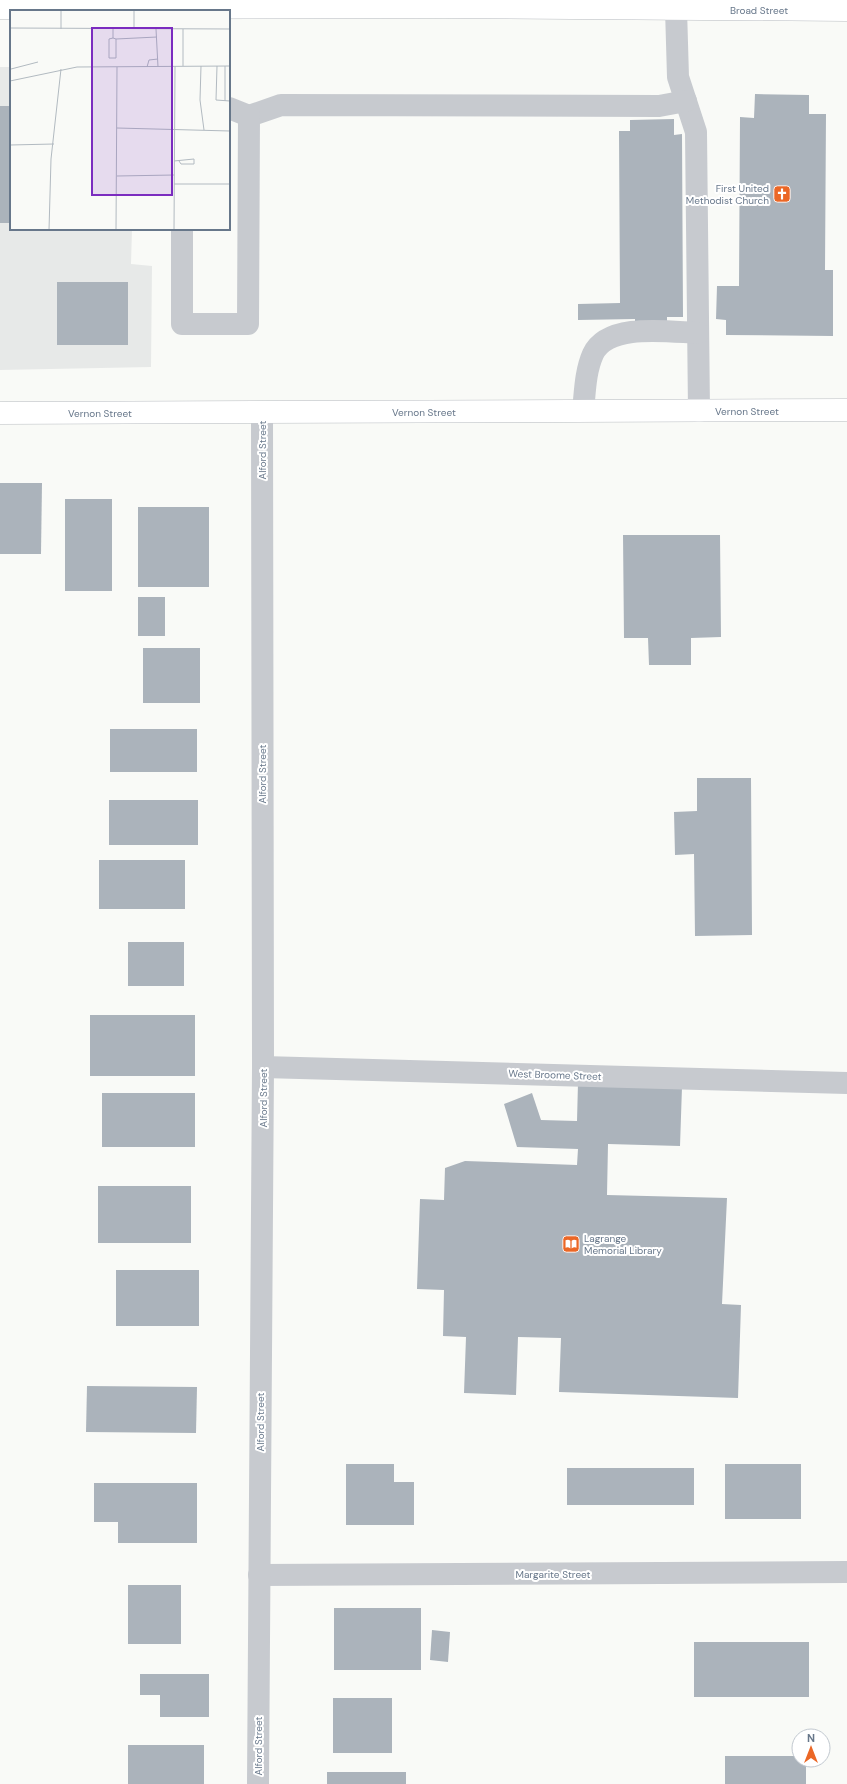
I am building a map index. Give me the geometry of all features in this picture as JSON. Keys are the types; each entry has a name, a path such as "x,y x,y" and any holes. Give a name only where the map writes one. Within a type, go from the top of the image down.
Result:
{"main road":[{"name":"Broad Street","path":"0,8 216,9 444,4 676,9 847,10"},
{"name":"Vernon Street","path":"0,413 847,410"}],"street":[{"path":"676,9 678,77 696,132 699,411"},
{"path":"230,108 249,116 280,105 659,106 686,101"},
{"path":"182,230 182,324 248,324 249,116"},
{"path":"583,411 588,373 594,353 609,338 635,331 698,333"},
{"name":"Alford Street","path":"258,1784 263,1067 262,412"},
{"name":"West Broome Street","path":"263,1067 847,1083"},
{"name":"Margarite Street","path":"259,1575 847,1572"}],"shaded area":[{"path":"0,67 10,67 10,230 132,230 131,264 152,266 151,367 0,370"}],"building":[{"name":"First United Methodist Church","path":"755,94 809,95 809,114 826,114 825,270 833,270 833,336 726,335 726,320 716,319 717,286 739,286 740,117 754,118"},
{"path":"0,106 10,106 10,223 0,223"},
{"path":"674,119 674,135 682,134 683,317 667,317 667,342 635,342 635,319 578,320 578,304 620,303 619,131 630,131 630,120"},
{"path":"57,282 128,282 128,345 57,345"},
{"path":"0,483 42,483 41,554 0,554"},
{"path":"65,499 112,499 112,591 65,591"},
{"path":"138,507 209,507 209,587 138,587"},
{"path":"623,535 720,535 721,637 691,638 691,665 649,665 648,638 624,638"},
{"path":"138,597 165,597 165,636 138,636"},
{"path":"143,648 200,648 200,703 143,703"},
{"path":"110,729 197,729 197,772 110,772"},
{"path":"697,778 751,778 752,935 695,936 694,854 675,855 674,812 697,811"},
{"path":"109,800 198,800 198,845 109,845"},
{"path":"99,860 185,860 185,909 99,909"},
{"path":"128,942 184,942 184,986 128,986"},
{"path":"90,1015 195,1015 195,1076 90,1076"},
{"name":"Lagrange Memorial Library","path":"578,1083 682,1087 680,1146 608,1144 607,1195 727,1198 722,1304 741,1305 738,1398 559,1392 561,1338 518,1337 516,1395 464,1393 466,1337 443,1336 444,1290 417,1289 420,1199 444,1200 445,1168 465,1161 577,1165 578,1149 517,1147 504,1104 532,1093 541,1120 577,1121"},
{"path":"102,1093 195,1093 195,1147 102,1147"},
{"path":"98,1186 191,1186 191,1243 98,1243"},
{"path":"116,1270 199,1270 199,1326 116,1326"},
{"path":"87,1386 197,1387 196,1433 86,1432"},
{"path":"346,1464 394,1464 394,1482 414,1482 414,1525 346,1525"},
{"path":"725,1464 801,1464 801,1519 725,1519"},
{"path":"567,1468 694,1468 694,1505 567,1505"},
{"path":"94,1483 197,1483 197,1543 118,1543 118,1522 94,1522"},
{"path":"128,1585 181,1585 181,1644 128,1644"},
{"path":"334,1608 421,1608 421,1670 334,1670"},
{"path":"432,1630 450,1632 448,1662 430,1660"},
{"path":"694,1642 809,1642 809,1697 694,1697"},
{"path":"140,1674 209,1674 209,1717 160,1717 160,1695 140,1695"},
{"path":"333,1698 392,1698 392,1753 333,1753"},
{"path":"128,1745 204,1745 204,1784 128,1784"},
{"path":"725,1756 791,1756 791,1768 806,1768 806,1784 725,1784"},
{"path":"327,1772 406,1772 406,1784 327,1784"}],"place":[{"name":"First United Methodist Church","path":"782,194"},
{"name":"Lagrange Memorial Library","path":"571,1244"}]}
